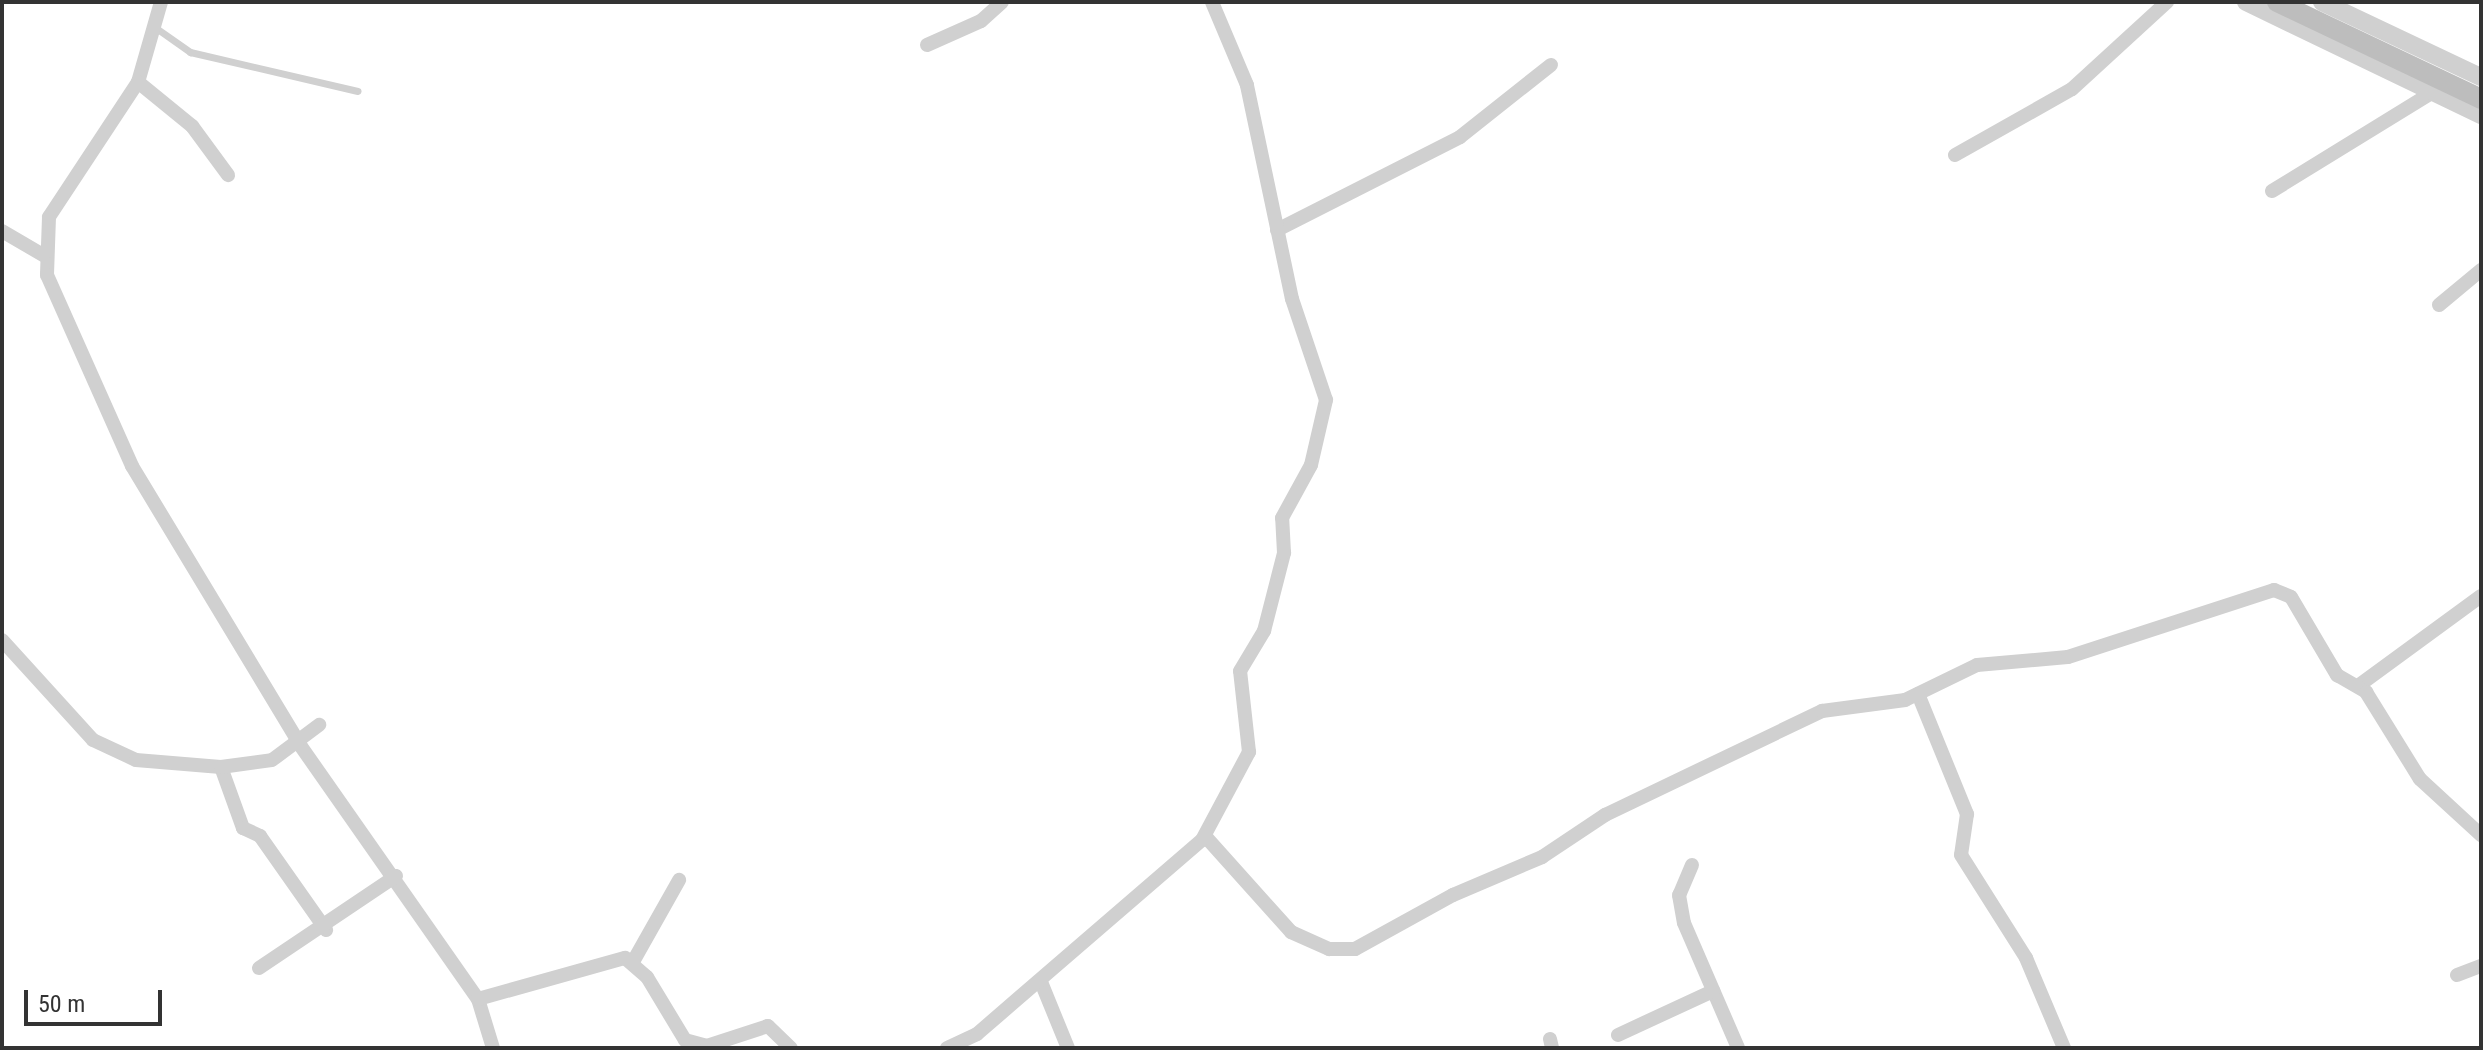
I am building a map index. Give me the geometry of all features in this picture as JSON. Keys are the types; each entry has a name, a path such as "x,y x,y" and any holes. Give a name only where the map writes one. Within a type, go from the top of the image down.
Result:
{"main road":[{"path":"2277,2 2481,99"}],"street":[{"path":"161,2 138,82 49,217 43,255 113,430 300,745 396,876 478,999 493,1048"},
{"path":"927,45 981,21 1002,2"},
{"path":"947,1048 977,1034 1041,982 1205,836 1249,752 1240,671 1264,631 1284,553 1282,518 1311,465 1326,400 1277,230 1247,85 1212,2"},
{"path":"1955,155 2072,89 2167,2"},
{"path":"2246,2 2481,115"},
{"path":"2322,2 2481,77"},
{"path":"1277,230 1460,137 1551,65"},
{"path":"138,82 192,126 228,175"},
{"path":"2272,191 2433,92"},
{"path":"2,231 43,255"},
{"path":"2439,305 2481,270"},
{"path":"1205,836 1291,932 1329,949 1355,949 1453,895 1542,857 1605,815 1822,711 1918,694 1977,665 2068,657 2274,590 2291,597 2337,675 2358,686 2420,779 2481,835"},
{"path":"2358,686 2481,596"},
{"path":"2,640 93,740 136,760 221,767 272,760 300,745 319,725"},
{"path":"1918,694 1967,814 1961,855 2026,958 2064,1048"},
{"path":"221,767 243,828 260,836 326,930"},
{"path":"1692,865 1682,881 1681,911 1738,1048"},
{"path":"259,968 326,930 396,876"},
{"path":"478,999 634,960 679,880"},
{"path":"634,960 685,1040 707,1046 768,1026 791,1048"},
{"path":"2457,975 2481,966"},
{"path":"1041,982 1068,1048"},
{"path":"1618,1035 1713,991"}],"lane":[{"path":"156,28 190,52 358,91"}]}
